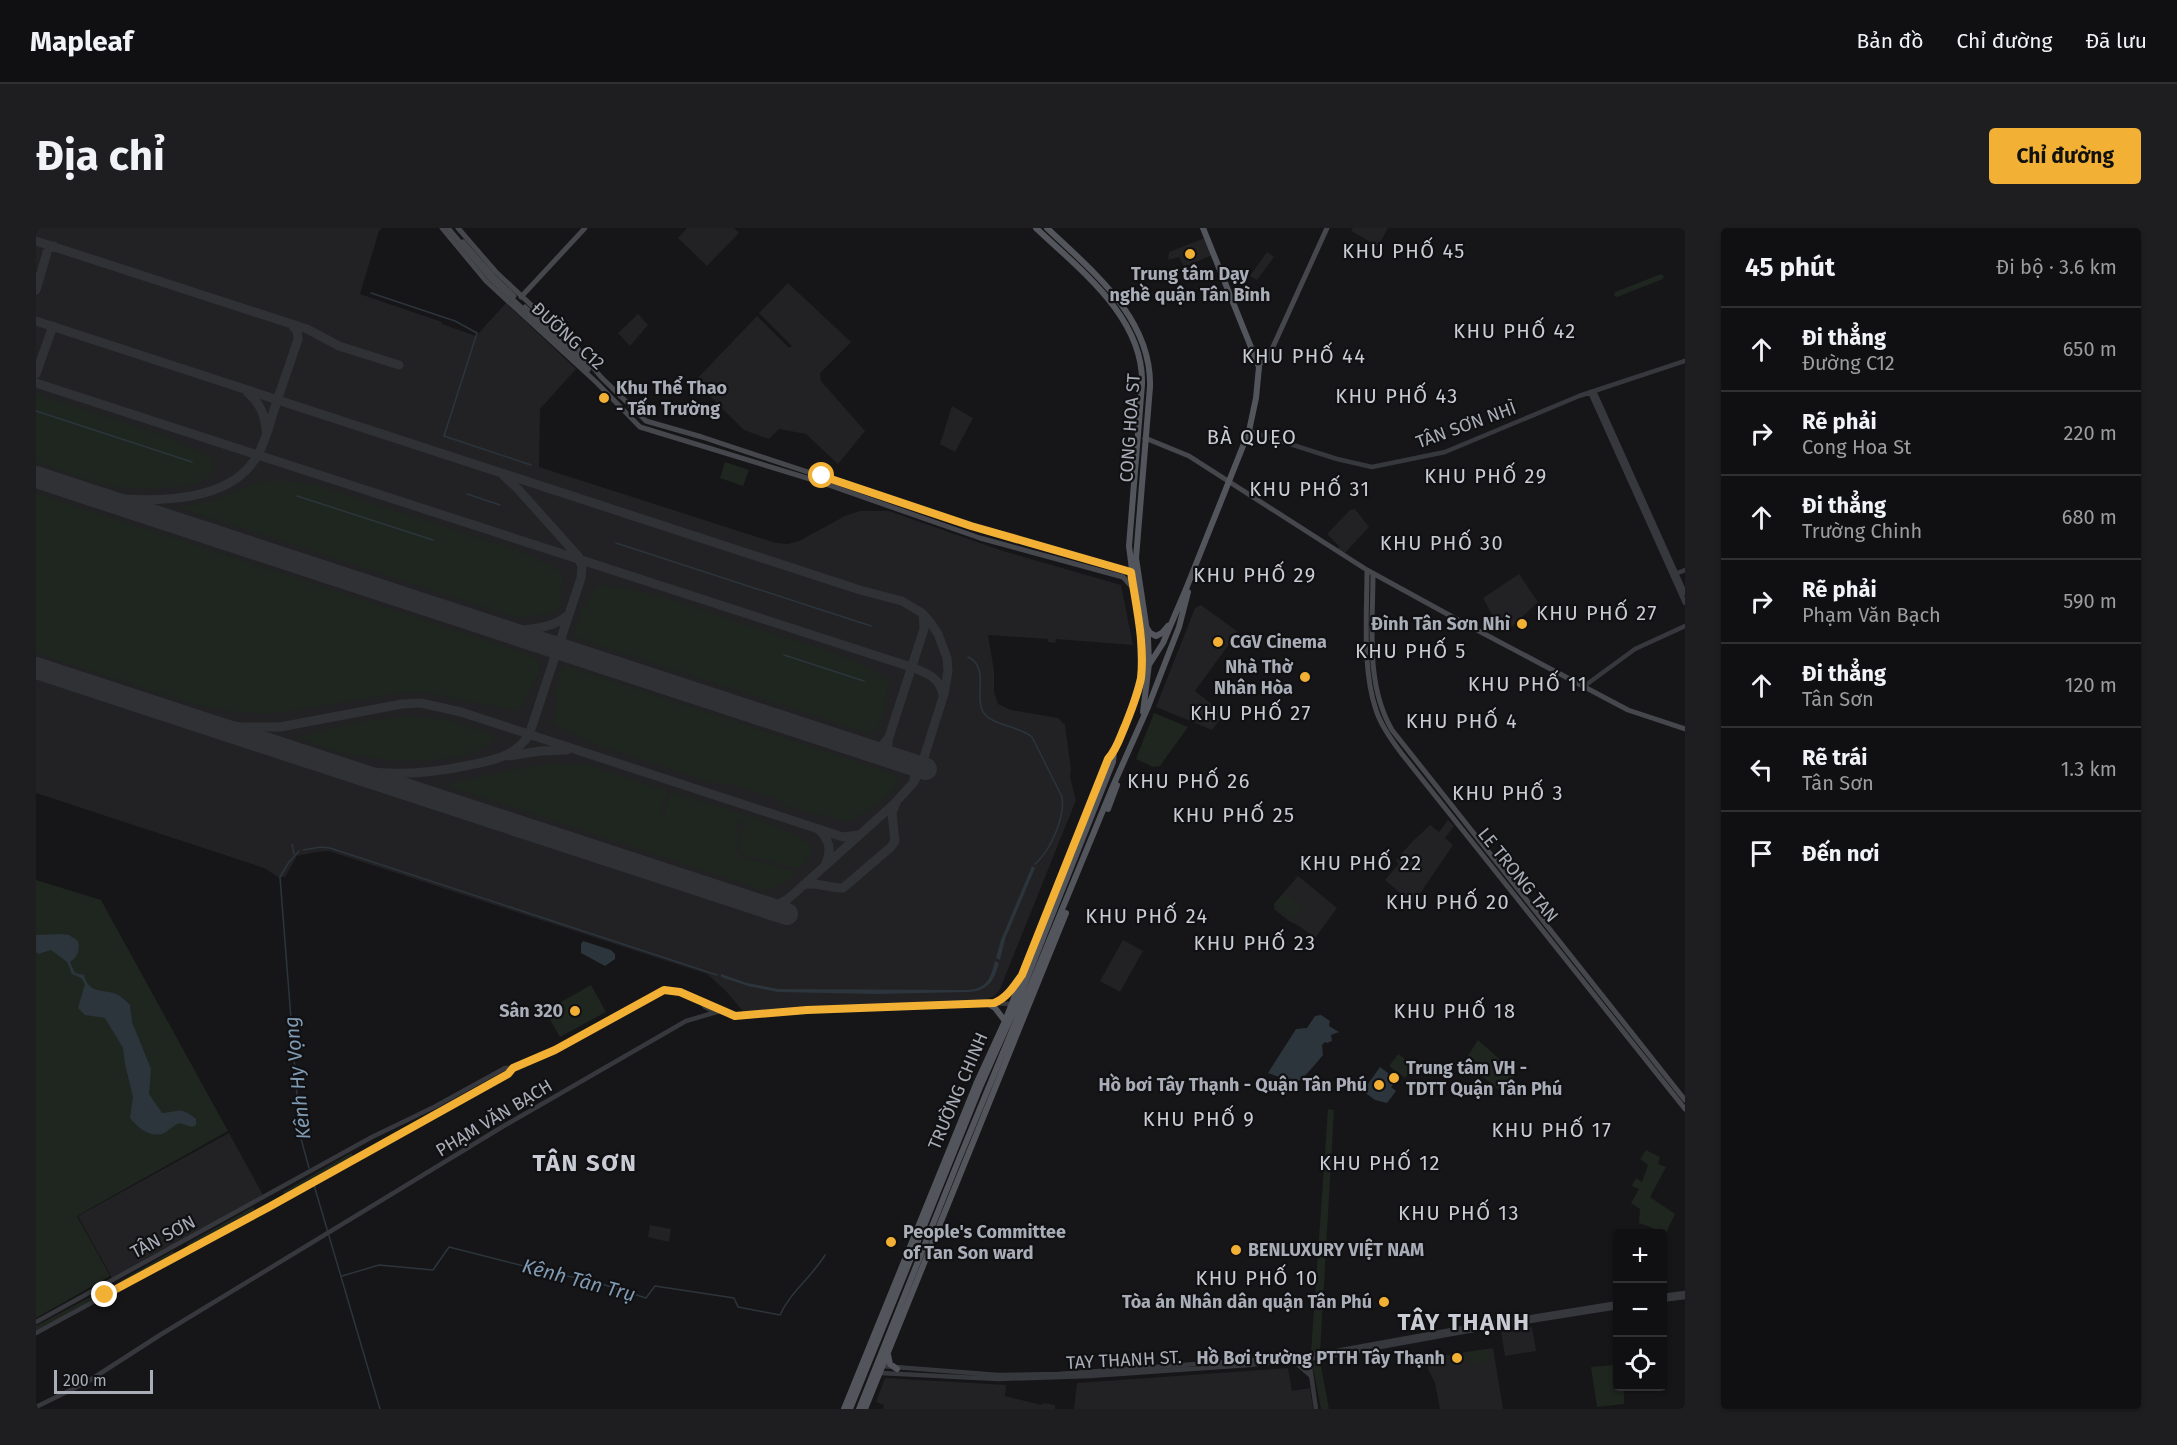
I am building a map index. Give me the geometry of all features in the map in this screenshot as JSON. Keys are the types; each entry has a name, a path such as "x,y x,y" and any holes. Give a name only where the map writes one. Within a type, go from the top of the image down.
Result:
{"main road":[{"name":"ĐƯỜNG C12","path":"442,228 486,281 513,307 646,421 702,437 971,526 1124,570 1131,568"},
{"path":"450,228 490,278 599,379"},
{"name":"ĐƯỜNG C12","path":"458,228 496,272 578,349 599,379 640,427 819,482 980,538 1123,577 1133,588"},
{"path":"513,307 585,228"},
{"name":"CONG HOA ST","path":"1036,228 1099,289 1131,335 1138,354 1142,374 1142,435 1136,558"},
{"name":"CONG HOA ST","path":"1041,228 1101,286 1134,332 1142,354 1146,374 1133,546 1130,554"},
{"name":"CONG HOA ST","path":"1047,228 1105,284 1125,309 1136,328 1150,371 1130,554 1140,632 1140,679"},
{"path":"1205,228 1260,364 1266,362 1270,355 1327,228"},
{"name":"TRƯỜNG CHINH","path":"844,1409 903,1272 976,1082 1006,1023 1019,1007 1115,792 1118,775 1179,627 1188,594 1250,432 1260,397 1260,364"},
{"path":"1142,435 1187,455 1370,572 1635,713 1685,729"},
{"name":"TRƯỜNG CHINH","path":"859,1409 887,1354 1113,762 1114,752 1133,705 1140,679 1163,643 1232,483"},
{"name":"CONG HOA ST","path":"1133,546 1146,627 1149,663"},
{"path":"1131,568 1135,576 1142,623 1150,633 1156,636 1171,623 1174,627 1179,627"},
{"name":"LE TRONG TAN","path":"1370,572 1374,676 1378,700 1388,723 1403,747 1685,1101"},
{"name":"LE TRONG TAN","path":"1370,572 1369,680 1376,711 1384,728 1685,1109"},
{"path":"1141,664 1149,663"},
{"name":"TRƯỜNG CHINH","path":"1141,721 1149,663"},
{"path":"1140,679 1148,680"},
{"name":"TRƯỜNG CHINH","path":"1019,1007 1022,975 1108,759 1114,752"},
{"path":"1080,830 1088,825"},
{"path":"990,1003 1006,1023"},
{"path":"903,1272 915,1277"},
{"name":"TRƯỜNG CHINH","path":"865,1409 886,1341 915,1277"},
{"path":"886,1341 890,1364 897,1369"},
{"path":"867,1360 878,1369"},
{"path":"863,1369 878,1369"},
{"name":"TRƯỜNG CHINH","path":"850,1409 863,1369"}],"street":[{"name":"TÂN SƠN NHÌ","path":"1250,432 1337,459 1372,467 1447,451 1592,392 1685,361"},
{"path":"1592,392 1685,603"},
{"path":"1674,574 1685,570"},
{"path":"1674,574 1685,593"},
{"path":"1583,687 1635,649 1685,626"},
{"path":"990,1003 1004,998 1022,975"},
{"name":"TÂN SƠN","path":"36,1322 351,1148 508,1074 513,1068 555,1050 657,993 673,990 701,1001 705,1007 717,1011"},
{"name":"PHẠM VĂN BẠCH","path":"36,1407 87,1382 511,1121 683,1022 717,1011 735,1016 807,1010 990,1003 1019,1007"},
{"name":"TÂN SƠN","path":"36,1333 356,1159 436,1109"},
{"path":"362,1143 362,1149 367,1152"},
{"path":"351,1148 357,1152 356,1159"},
{"path":"274,1191 282,1194 280,1200"},
{"path":"259,1200 257,1207 263,1210"},
{"path":"187,1239 184,1246 190,1249"},
{"path":"174,1247 179,1250 177,1255"},
{"path":"118,1276 118,1282 123,1284"},
{"path":"107,1283 112,1285 112,1291"},
{"path":"1667,1297 1685,1295"},
{"name":"TAY THANH ST.","path":"878,1369 998,1377 1058,1376 1275,1360 1613,1306"},
{"name":"TAY THANH ST.","path":"1275,1360 1309,1360 1495,1324"},
{"path":"1309,1360 1316,1409"},
{"path":"1292,1361 1302,1366 1311,1376"},
{"name":"TAY THANH ST.","path":"878,1369 967,1375"}],"shaded area":[{"path":"36,228 382,228 379,231 360,294 476,336 506,303 576,369 540,409 539,467 776,543 787,544 799,541 845,516 860,511 889,511 1003,551 1121,585 1133,645 1056,639 1055,643 1048,642 1048,639 988,635 994,671 994,692 998,704 1011,710 1058,718 1065,725 1070,777 1076,800 1000,989 994,996 981,1001 743,1011 707,974 329,851 297,856 285,877 278,877 264,868 36,793"},
{"path":"687,228 734,228 739,233 707,266 678,238"},
{"path":"1353,228 1388,228 1378,246 1351,231"},
{"name":"Trung tâm Dạy nghề quận Tân Bình","path":"1205,238 1212,255 1184,267 1179,257 1168,260 1169,252"},
{"path":"1267,252 1274,257 1257,280 1250,276"},
{"path":"1661,274 1664,276 1663,279 1617,297 1614,296 1615,292"},
{"path":"788,283 851,342 820,373 821,381 865,431 838,464 806,434 779,429 769,439 744,430 695,381 757,316 789,348 792,346 759,313"},
{"path":"638,314 648,325 630,346 618,333"},
{"path":"36,394 169,437 212,458 214,470 207,478 193,484 137,488 102,484 36,462"},
{"path":"952,406 973,418 955,452 940,444"},
{"path":"725,462 749,470 743,486 720,478"},
{"path":"269,481 316,485 519,551 563,574 560,608 553,613 518,618 180,508 212,501 251,485"},
{"path":"36,493 522,652 538,660 540,671 520,709 516,711 427,693 399,693 264,714 227,711 193,704 36,653"},
{"path":"1355,509 1369,527 1345,553 1338,549 1339,546 1327,534 1350,510"},
{"path":"1519,574 1538,602 1506,632 1498,626 1483,598"},
{"path":"601,585 657,595 862,664 888,681 885,706 887,707 877,729 873,733 864,732 573,637 582,608 585,607 595,588"},
{"path":"1201,605 1238,632 1195,691 1224,714 1212,730 1156,707 1195,608"},
{"path":"563,665 885,771 895,775 899,782 875,806 846,821 787,807 775,798 732,784 713,783 594,744 559,727 554,722 557,697 554,696"},
{"path":"1154,713 1188,727 1160,766 1153,767 1136,759"},
{"path":"411,716 448,720 494,737 479,749 458,757 431,760 371,757 318,746 300,738 356,723"},
{"path":"587,765 667,791 659,816 665,817 664,812 670,792 766,822 801,838 812,847 811,854 799,869 744,855 738,848 746,824 738,821 735,829 741,831 736,849 740,856 797,872 776,888 760,889 444,785 530,766"},
{"path":"1448,820 1454,826 1445,838 1453,845 1413,904 1385,880 1399,864 1396,860 1412,842 1430,825 1439,832"},
{"path":"1032,866 1035,868 1005,939 1000,960 996,958 1001,940"},
{"path":"1298,876 1337,908 1315,938 1274,909 1274,904"},
{"path":"36,880 101,900 228,1131 77,1216 110,1276 36,1318"},
{"path":"1284,893 1303,908 1294,920 1274,904"},
{"path":"36,935 69,935 78,941 78,953 70,962 75,973 84,975 88,985 116,994 130,1005 132,1022 151,1069 149,1094 162,1113 183,1111 196,1119 196,1125 192,1127 179,1123 166,1132 156,1135 141,1129 130,1118 133,1097 123,1048 105,1018 85,1015 78,1008 85,984 81,978 72,974 67,962 51,950 38,954 36,952"},
{"path":"1123,940 1143,951 1120,992 1100,981"},
{"path":"583,941 611,950 615,954 615,959 605,966 581,953"},
{"path":"995,961 999,963 989,984 981,990 968,992 876,994 778,992 748,986 721,977 721,974 747,983 778,989 969,990 980,987 987,981"},
{"name":"Sân 320","path":"591,985 606,1012 560,1037 545,1011"},
{"path":"1321,1015 1330,1021 1329,1026 1339,1032 1331,1035 1332,1041 1322,1045 1323,1055 1310,1071 1295,1083 1268,1073 1296,1029 1307,1028 1315,1016"},
{"path":"1478,1040 1516,1074 1502,1092 1464,1062"},
{"path":"1398,1054 1414,1065 1405,1078 1389,1066"},
{"name":"Hồ bơi Tây Thạnh - Quận Tân Phú","path":"1380,1067 1392,1076 1390,1079 1394,1084 1391,1087 1396,1091 1387,1103 1375,1100 1363,1091"},
{"path":"1328,1109 1334,1110 1320,1353 1311,1353"},
{"path":"229,1133 263,1195 112,1278 78,1216"},
{"path":"1646,1150 1660,1157 1658,1164 1666,1167 1650,1197 1675,1214 1667,1231 1667,1229 1655,1229 1639,1223 1640,1209 1631,1203 1639,1189 1632,1186 1636,1178 1642,1182 1648,1165 1640,1159"},
{"path":"351,1153 355,1158 286,1197 283,1192"},
{"path":"253,1207 256,1212 190,1249 187,1244"},
{"path":"650,1225 671,1229 669,1242 648,1237"},
{"path":"173,1251 176,1256 122,1285 120,1281"},
{"path":"107,1288 109,1292 36,1333 36,1326"},
{"path":"1532,1327 1536,1351 1505,1356 1501,1331"},
{"path":"1493,1348 1503,1409 1440,1409 1427,1358"},
{"path":"1488,1349 1490,1360 1469,1364 1467,1352"},
{"path":"1320,1361 1329,1409 1321,1409 1312,1363"},
{"path":"1613,1365 1613,1391 1624,1391 1624,1404 1597,1407 1591,1367"},
{"path":"1288,1368 1292,1391 1310,1388 1313,1409 1074,1409 1077,1383"},
{"path":"885,1378 1006,1385 1005,1396 1042,1405 1043,1403 1055,1405 1055,1409 883,1409 884,1405 876,1402"}],"waterway":[{"path":"371,293 455,321 477,333 444,436 531,465"},
{"path":"36,411 192,462"},
{"path":"467,494 500,505"},
{"path":"297,496 433,540"},
{"path":"616,543 871,626"},
{"path":"784,655 864,681"},
{"path":"968,657 974,661 980,673 980,703 985,715 1032,737 1062,797 1061,814 1056,833 1035,864"},
{"path":"292,844 294,854"},
{"name":"Kênh Hy Vọng","path":"303,850 330,848 717,975"},
{"name":"Kênh Hy Vọng","path":"299,851 280,877 300,1135 309,1168"},
{"name":"Kênh Hy Vọng","path":"314,1185 380,1409"},
{"name":"Kênh Tân Trụ","path":"342,1276 379,1265 433,1270 449,1247 559,1275 586,1279 646,1298 655,1286 734,1298 738,1307 780,1315 789,1299 825,1255"}],"taxiway":[{"path":"36,241 307,329 339,346 399,365"},
{"path":"36,290 48,249 54,246"},
{"path":"36,321 860,590 902,601 922,613 938,634 947,658 948,671 944,694 914,782 894,804 788,899 779,904 764,906"},
{"path":"91,496 134,499 182,497 205,493 226,485 244,473 257,456 267,435 298,339 297,331 292,325"},
{"path":"36,374 53,326"},
{"path":"36,383 911,667 936,680 943,695"},
{"path":"248,393 261,410 266,430"},
{"path":"333,765 384,773 418,773 453,768 487,761 510,753 529,735 581,578 582,567 578,556 504,476"},
{"path":"870,750 882,746 889,737 924,629 923,614"},
{"path":"506,631 547,626 568,615"},
{"path":"201,722 241,727 280,727 402,704 421,703 461,712 843,837 858,835"},
{"path":"888,740 891,757"},
{"path":"509,756 567,750"},
{"path":"906,762 915,772 914,780"},
{"path":"803,885 814,884 843,888 891,847 895,841 892,813 896,803"},
{"path":"819,830 828,845 829,854 826,863"}],"runway":[{"path":"36,477 926,769"},
{"path":"36,668 787,914"}],"place":[{"name":"Trung tâm Dạy nghề quận Tân Bình","path":"1190,254"},
{"name":"Khu Thể Thao - Tấn Trường","path":"604,398"},
{"name":"Đình Tân Sơn Nhì","path":"1522,624"},
{"name":"CGV Cinema","path":"1218,642"},
{"name":"Nhà Thờ Nhân Hòa","path":"1305,677"},
{"name":"Sân 320","path":"575,1011"},
{"name":"Trung tâm VH - TDTT Quận Tân Phú","path":"1394,1078"},
{"name":"Hồ bơi Tây Thạnh - Quận Tân Phú","path":"1379,1085"},
{"name":"People's Committee of Tan Son ward","path":"891,1242"},
{"name":"BENLUXURY VIỆT NAM","path":"1236,1250"},
{"name":"Tòa án Nhân dân quận Tân Phú","path":"1384,1302"},
{"name":"Hồ Bơi trường PTTH Tây Thạnh","path":"1457,1358"}],"district":[{"name":"KHU PHỐ 45","path":"1404,251"},
{"name":"KHU PHỐ 42","path":"1515,331"},
{"name":"KHU PHỐ 44","path":"1304,356"},
{"name":"KHU PHỐ 43","path":"1397,396"},
{"name":"BÀ QUẸO","path":"1252,437"},
{"name":"KHU PHỐ 29","path":"1486,476"},
{"name":"KHU PHỐ 31","path":"1310,489"},
{"name":"KHU PHỐ 30","path":"1442,543"},
{"name":"KHU PHỐ 29","path":"1255,575"},
{"name":"KHU PHỐ 27","path":"1597,613"},
{"name":"KHU PHỐ 5","path":"1411,651"},
{"name":"KHU PHỐ 11","path":"1528,684"},
{"name":"KHU PHỐ 27","path":"1251,713"},
{"name":"KHU PHỐ 4","path":"1462,721"},
{"name":"KHU PHỐ 26","path":"1189,781"},
{"name":"KHU PHỐ 3","path":"1508,793"},
{"name":"KHU PHỐ 25","path":"1234,815"},
{"name":"KHU PHỐ 22","path":"1361,863"},
{"name":"KHU PHỐ 20","path":"1448,902"},
{"name":"KHU PHỐ 24","path":"1147,916"},
{"name":"KHU PHỐ 23","path":"1255,943"},
{"name":"KHU PHỐ 18","path":"1455,1011"},
{"name":"KHU PHỐ 9","path":"1199,1119"},
{"name":"KHU PHỐ 17","path":"1552,1130"},
{"name":"TÂN SƠN","path":"585,1163"},
{"name":"KHU PHỐ 12","path":"1380,1163"},
{"name":"KHU PHỐ 13","path":"1459,1213"},
{"name":"KHU PHỐ 10","path":"1257,1278"},
{"name":"TÂY THẠNH","path":"1464,1322"}],"route":[{"path":"105,1295 352,1161 508,1074 513,1068 555,1050 664,990 687,994 735,1016 807,1010 994,1003 1010,992 1022,975 1108,759 1114,752 1133,705 1141,669 1140,632 1131,572 906,506 822,476"}]}
